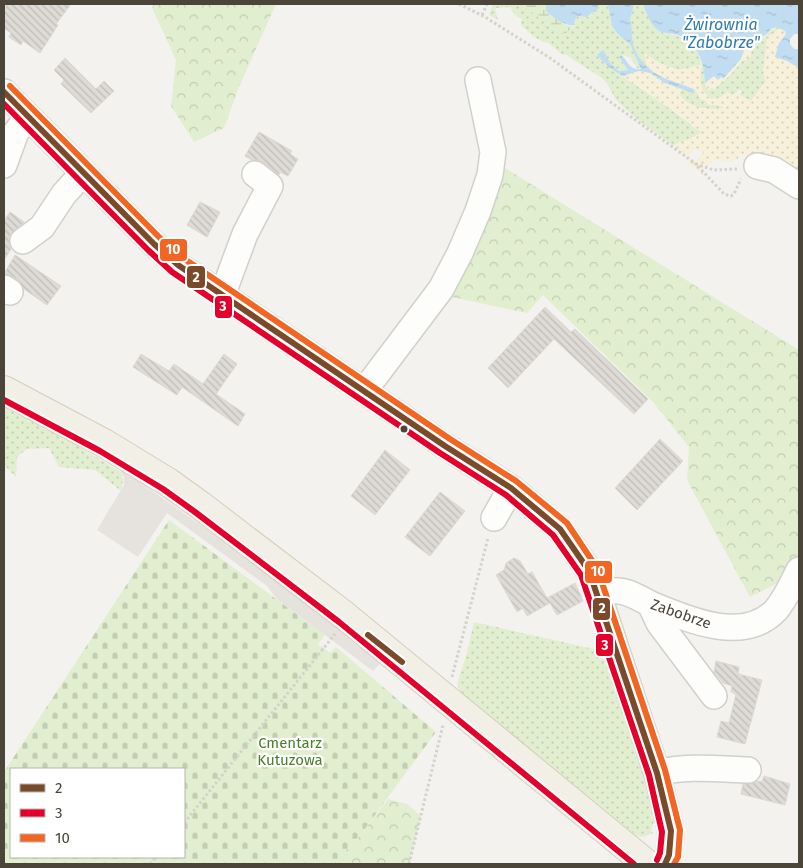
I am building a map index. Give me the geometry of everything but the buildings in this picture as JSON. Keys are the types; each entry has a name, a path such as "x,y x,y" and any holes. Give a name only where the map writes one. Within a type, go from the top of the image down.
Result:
{"main road":[{"path":"4,390 77,428 168,482 308,586 647,864"}],"street":[{"path":"364,391 441,289 460,254 478,211 490,175 493,152 478,80"},
{"path":"4,92 154,244 178,265 511,488 560,529 589,571 658,773 671,832 669,855 665,864"},
{"path":"4,165 16,132 28,117"},
{"path":"758,166 774,170 799,186"},
{"path":"24,241 42,227 64,194 83,173"},
{"path":"222,296 245,234 270,186 255,174"},
{"path":"494,518 511,488"},
{"name":"Zabobrze","path":"599,597 613,590 627,593 650,604 703,623 734,627 750,625 774,612 785,599 799,570"},
{"path":"650,604 659,623 714,696"},
{"path":"658,773 668,770 692,768 748,770"}],"path":[{"path":"459,4 482,15 550,58 696,164 720,192 730,196 734,194 741,179 742,168 714,170 696,164"},
{"path":"482,15 487,4"},
{"path":"409,864 441,737 446,699 494,518"},
{"path":"185,821 331,639"}],"green space":[{"path":"154,4 276,4 239,87 224,128 194,142 171,106 176,60 152,8"},
{"path":"493,4 522,4 552,28 566,33 575,26 574,22 577,16 588,17 597,12 599,4 608,4 612,26 630,44 641,69 637,68 630,57 621,55 619,57 628,70 623,71 612,66 603,50 597,55 613,70 738,159 728,162 714,159 708,166 702,168 703,175 686,160 697,160 704,152 694,148 689,156 663,138 620,104 603,79 567,55 561,54 549,43 541,41 530,34 521,25 522,19 515,15 510,7 495,9 498,20 489,15"},
{"path":"522,4 546,4 546,11 566,25 574,26 564,34 552,28"},
{"path":"634,4 643,4 657,29 664,33 682,37 697,50 705,69 706,88 717,85 727,78 743,60 746,60 756,45 768,33 777,27 782,29 769,36 763,72 766,81 751,101 739,95 742,92 739,89 731,95 728,92 721,97 711,99 702,88 700,79 701,65 679,70 659,63 645,54 647,67 632,45 630,20"},
{"path":"682,89 693,93 695,90 701,99 726,108 706,109 694,106 679,94"},
{"path":"505,168 799,350 799,572 750,597 687,480 689,447 653,402 543,295 527,313 447,296 480,234"},
{"path":"4,406 58,434 121,472 123,480 121,491 95,470 59,467 49,448 27,449 17,457 16,477 4,465"},
{"name":"Cmentarz Kutuzowa","path":"169,520 325,635 318,644 330,653 336,647 436,732 361,834 333,864 4,864 4,772"},
{"path":"474,622 607,652 647,776 656,814 651,831 653,833 643,837 637,836 460,692 457,684"},
{"path":"388,799 407,804 421,816 409,864 333,864 361,834"}],"sand":[{"path":"779,29 785,31 786,34 779,59 799,68 799,193 739,152 738,159 732,161 726,162 714,159 708,166 702,168 703,175 686,160 697,160 704,152 694,148 689,156 673,145 692,138 701,132 691,126 693,124 623,76 639,71 650,73 662,82 682,89 679,93 693,105 711,109 724,108 719,105 709,105 695,90 668,80 647,67 644,53 659,63 679,70 702,65 700,75 702,88 711,99 721,97 728,92 731,95 736,93 751,101 766,81 763,72 767,37"},
{"path":"765,36 754,47 751,57 743,60 725,78 724,82 719,84 714,90 712,88 708,91 705,83 714,76 722,79 741,59 744,50"}],"shaded area":[{"path":"116,463 149,484 147,487 264,570 384,659 373,671 277,599 267,586 167,513 138,557 97,530 124,485 124,477"}],"water":[{"path":"546,4 599,4 597,12 593,12 587,17 577,16 574,22 575,25 571,25 559,21 546,11"},
{"path":"608,4 634,4 630,20 633,42 638,55 654,72 695,90 693,93 662,82 650,73 639,71 623,76 597,55 603,50 610,63 619,71 628,70 619,57 621,55 632,67 641,69 630,44 612,26"},
{"name":"Żwirownia \"Zabobrze\"","path":"643,4 799,4 799,34 794,34 790,39 790,44 794,49 799,49 799,68 775,57 779,43 786,34 785,31 777,27 771,29 744,50 741,59 723,79 721,77 718,80 714,76 705,83 702,62 691,43 678,35 659,31 651,22"}],"transit line":[{"name":"10","path":"10,86 160,238 183,258 450,439 516,481 567,523 597,568 665,770 680,830 678,857 674,864"},
{"name":"2","path":"4,92 154,244 178,265 445,446 511,488 560,529 589,571 657,773 671,831 669,855 665,864"},
{"name":"3","path":"4,104 172,272 440,453 506,495 553,535 581,575 649,775 662,832 660,853 657,860"},
{"name":"3","path":"4,400 100,451 163,489 195,512 339,622 634,864"},
{"name":"2","path":"368,635 402,662"}]}
